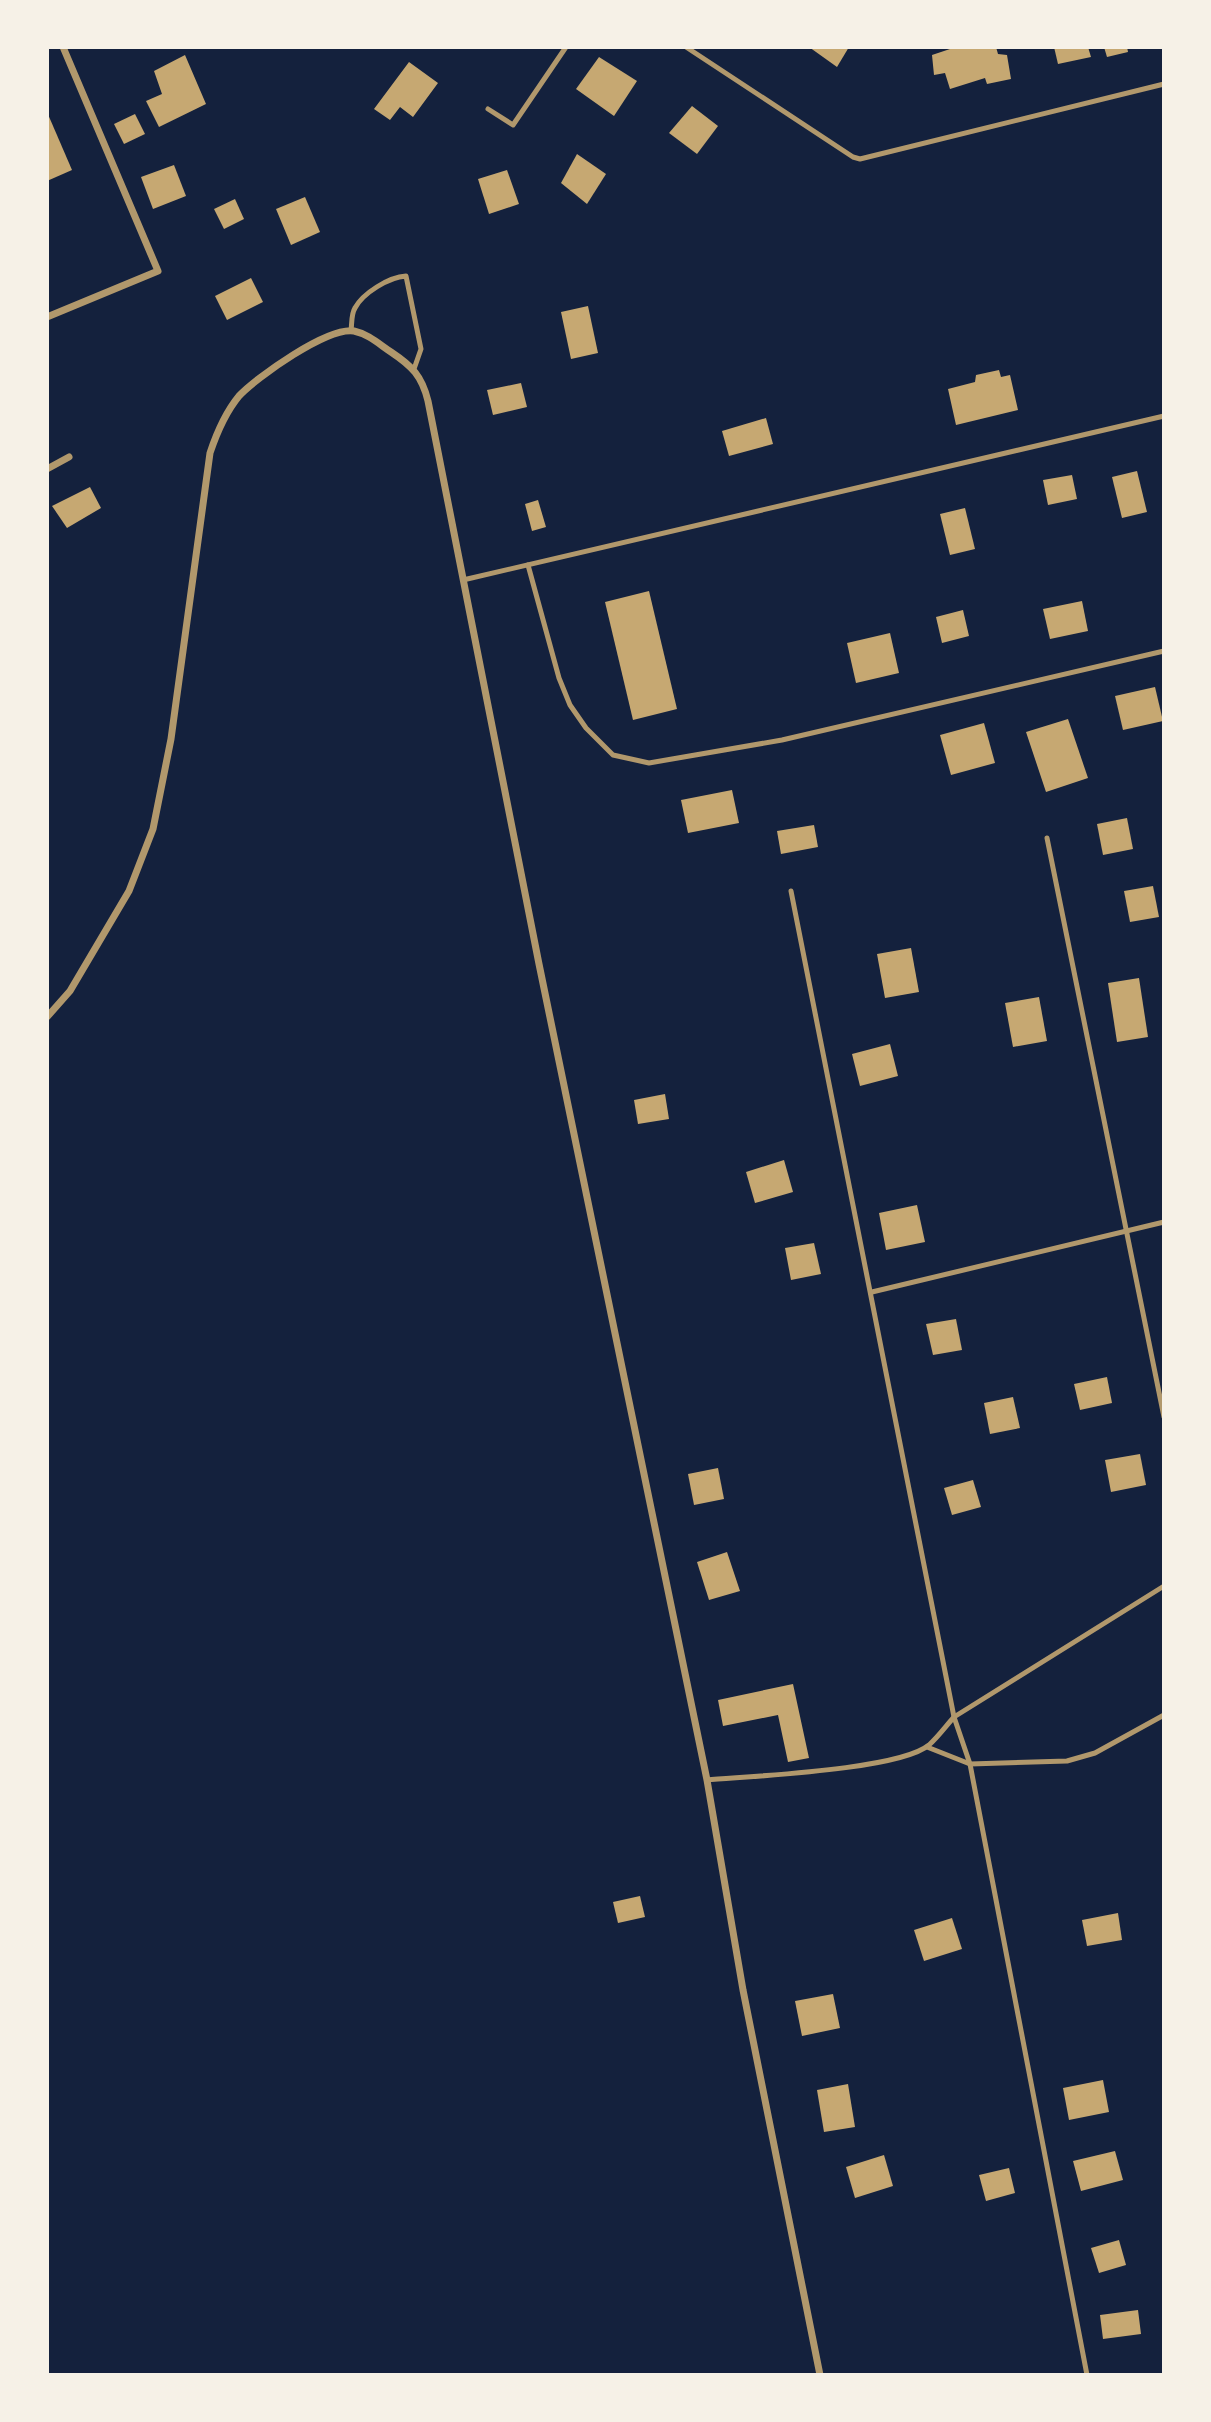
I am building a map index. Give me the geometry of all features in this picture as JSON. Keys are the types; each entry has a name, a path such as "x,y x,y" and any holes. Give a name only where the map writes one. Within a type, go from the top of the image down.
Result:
{"street":[{"path":"47,317 158,271 63,47"},
{"path":"47,1017 70,991 124,901 153,830 171,739 207,476 217,432 239,396 256,381 315,344 351,331 369,337 414,369 422,380 428,401 707,1780 743,1990 820,2375"},
{"path":"47,469 69,457"}],"lane":[{"path":"488,109 513,125 566,47"},
{"path":"686,47 852,157 860,159 1164,84"},
{"path":"351,331 353,310 364,298 395,277 406,276 421,349 414,369"},
{"path":"463,580 1164,416"},
{"path":"528,565 559,678 570,705 586,728 613,755 649,764 782,740 1164,651"},
{"path":"1047,838 1164,1417"},
{"path":"791,891 954,1717 970,1764 1087,2375"},
{"path":"872,1292 1164,1222"},
{"path":"707,1780 831,1769 885,1761 928,1747 954,1717 1164,1586"},
{"path":"928,1747 970,1764 1067,1761 1096,1753 1164,1715"}],"building":[{"path":"809,47 849,47 837,67"},
{"path":"956,47 996,47 998,54 1007,55 1011,79 987,84 985,78 950,89 945,73 934,75 932,55"},
{"path":"1054,47 1088,47 1091,57 1058,64"},
{"path":"1104,47 1127,47 1128,52 1107,57"},
{"path":"185,55 206,104 159,127 146,101 162,94 154,71"},
{"path":"599,57 637,81 614,116 576,89"},
{"path":"409,62 438,83 413,117 400,107 390,120 374,109"},
{"path":"692,106 718,126 697,154 669,133"},
{"path":"47,112 72,170 47,181"},
{"path":"135,114 145,134 124,144 114,124"},
{"path":"577,154 606,174 587,204 561,183"},
{"path":"174,165 186,196 153,209 141,177"},
{"path":"507,170 519,204 489,214 478,179"},
{"path":"305,197 320,232 291,245 276,209"},
{"path":"235,199 244,219 224,229 214,209"},
{"path":"251,278 263,302 227,320 215,296"},
{"path":"588,306 598,353 571,359 561,312"},
{"path":"999,370 1001,377 1010,375 1018,410 956,425 948,389 975,382 976,375"},
{"path":"521,383 527,407 493,415 487,390"},
{"path":"766,418 773,444 729,456 722,431"},
{"path":"1137,471 1147,512 1122,518 1112,477"},
{"path":"1072,475 1077,499 1048,505 1043,480"},
{"path":"90,487 101,508 67,528 52,506"},
{"path":"538,500 546,527 532,531 525,504"},
{"path":"965,508 975,549 950,555 940,514"},
{"path":"649,591 677,709 633,720 605,602"},
{"path":"1082,601 1088,631 1050,639 1043,609"},
{"path":"963,610 969,636 942,643 936,617"},
{"path":"890,633 899,673 856,683 847,643"},
{"path":"1155,687 1163,721 1123,730 1115,696"},
{"path":"1068,719 1088,778 1046,792 1026,732"},
{"path":"984,723 995,763 951,775 940,735"},
{"path":"732,790 739,823 688,833 681,800"},
{"path":"1127,818 1133,849 1103,855 1097,824"},
{"path":"814,825 818,847 781,854 777,831"},
{"path":"1153,886 1159,917 1130,922 1124,891"},
{"path":"911,948 919,992 885,998 877,954"},
{"path":"1139,978 1148,1037 1117,1042 1108,983"},
{"path":"1039,997 1047,1041 1013,1047 1005,1003"},
{"path":"890,1044 898,1076 860,1086 852,1054"},
{"path":"665,1094 669,1119 638,1124 634,1100"},
{"path":"784,1160 793,1192 755,1203 746,1172"},
{"path":"917,1205 925,1242 886,1250 879,1213"},
{"path":"814,1243 821,1274 791,1280 785,1248"},
{"path":"956,1319 962,1350 933,1355 926,1324"},
{"path":"1107,1377 1112,1403 1080,1410 1074,1384"},
{"path":"1013,1397 1020,1428 990,1434 984,1403"},
{"path":"1140,1454 1146,1485 1111,1492 1105,1460"},
{"path":"718,1468 724,1499 694,1505 688,1474"},
{"path":"973,1480 981,1507 952,1515 944,1488"},
{"path":"727,1552 740,1591 709,1600 697,1562"},
{"path":"793,1684 809,1758 788,1762 778,1715 723,1726 718,1700"},
{"path":"640,1896 645,1917 618,1923 613,1902"},
{"path":"1118,1913 1122,1940 1087,1946 1082,1920"},
{"path":"952,1918 962,1949 924,1961 914,1930"},
{"path":"833,1994 840,2028 802,2036 795,2001"},
{"path":"1103,2080 1109,2112 1069,2120 1063,2088"},
{"path":"848,2084 855,2127 824,2132 817,2090"},
{"path":"1115,2151 1123,2180 1081,2191 1073,2161"},
{"path":"884,2155 893,2186 855,2198 846,2167"},
{"path":"1009,2168 1015,2193 986,2201 979,2175"},
{"path":"1119,2240 1126,2265 1099,2273 1091,2248"},
{"path":"1138,2310 1141,2334 1103,2339 1100,2315"}]}
